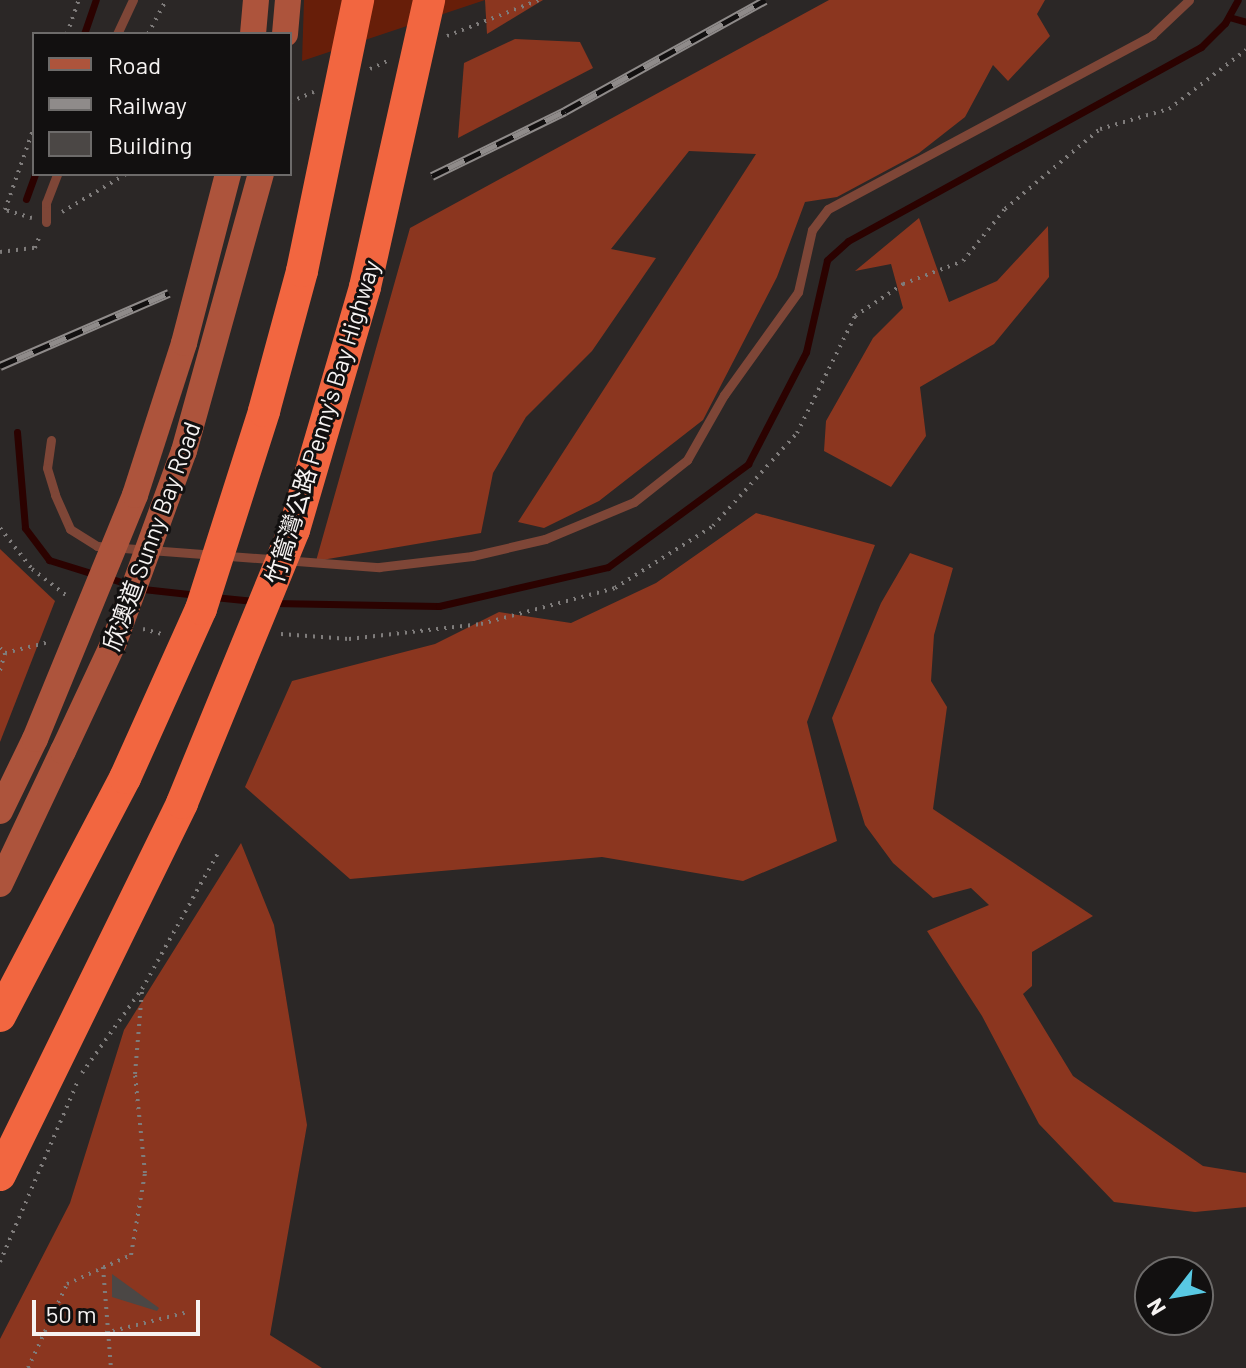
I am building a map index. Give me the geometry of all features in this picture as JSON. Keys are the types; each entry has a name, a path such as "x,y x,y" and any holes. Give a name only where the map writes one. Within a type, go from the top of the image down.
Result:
{"highway":[{"path":"0,1016 125,778 201,609 264,411 309,242 358,0"},
{"name":"竹篙灣公路 Penny's Bay Highway","path":"0,1175 209,749 294,530 365,287 429,0"}],"main road":[{"path":"253,32 256,0"},
{"path":"285,32 288,0"},
{"name":"欣澳道 Sunny Bay Road","path":"0,811 35,739 135,495 184,343 227,176"},
{"name":"欣澳道 Sunny Bay Road","path":"0,884 114,642 184,451 260,176"}],"lane":[{"path":"118,32 133,0"},
{"path":"51,440 47,468 55,495 70,529 97,546 379,567 472,556 545,539 634,502 687,460 724,395 798,292 812,230 828,209 1152,35 1189,0"},
{"path":"46,222 46,203 56,176"}],"path":[{"path":"68,32 79,0"},
{"path":"149,32 166,0"},
{"path":"273,633 349,639 481,624 615,588 713,526 797,433 855,316 903,284 963,261 1005,209 1100,129 1169,109 1246,50"},
{"path":"0,252 35,248 46,222"},
{"path":"62,611 67,596"},
{"path":"5,653 54,640"},
{"path":"0,648 5,653"},
{"path":"0,671 5,653"},
{"path":"0,1262 67,1117 79,1077 142,989 218,853"},
{"path":"28,1368 67,1284 131,1255 145,1173 135,1074 142,989"},
{"path":"103,1267 105,1333 111,1368"},
{"path":"105,1333 188,1312"}],"shaded area":[{"path":"304,0 485,0 302,61"},
{"path":"485,0 543,0 487,34"},
{"path":"829,0 1045,0 1037,14 1050,36 1008,81 993,65 965,117 919,153 837,197 805,202 777,277 703,420 599,501 544,528 518,522 756,154 689,151 611,249 656,258 592,351 526,417 493,473 481,533 316,561 410,228"},
{"path":"515,39 580,42 593,68 458,138 464,63"},
{"path":"919,218 949,302 997,281 1048,226 1049,277 994,344 920,387 926,436 891,487 824,451 826,421 873,338 903,308 891,264 855,271"},
{"path":"756,513 875,545 807,722 837,841 743,881 602,857 350,879 245,787 292,681 435,644 499,612 571,623 656,583"},
{"path":"0,549 55,601 0,742"},
{"path":"910,553 953,568 934,635 931,681 947,707 933,809 1093,916 1032,952 1032,986 1023,994 1073,1076 1203,1166 1246,1173 1246,1207 1195,1212 1114,1202 1039,1124 982,1016 927,931 989,905 971,888 933,898 893,863 865,825 832,718 881,603"},
{"path":"241,843 274,925 307,1125 270,1335 322,1368 0,1368 0,1339 70,1203 124,1030"}],"building":[{"path":"112,1274 159,1308 157,1311 112,1297"}],"waterway":[{"path":"85,32 96,0"},
{"path":"274,603 439,606 608,567 748,464 806,352 827,260 848,241 1201,47 1225,23 1238,0"},
{"path":"1229,17 1246,22"},
{"path":"26,199 34,176"},
{"path":"17,432 25,528 49,560 97,575"},
{"path":"109,578 143,589 198,595"},
{"path":"214,597 254,601"}],"railway":[{"path":"432,176 565,111 765,0"},
{"path":"0,366 169,293"}]}
